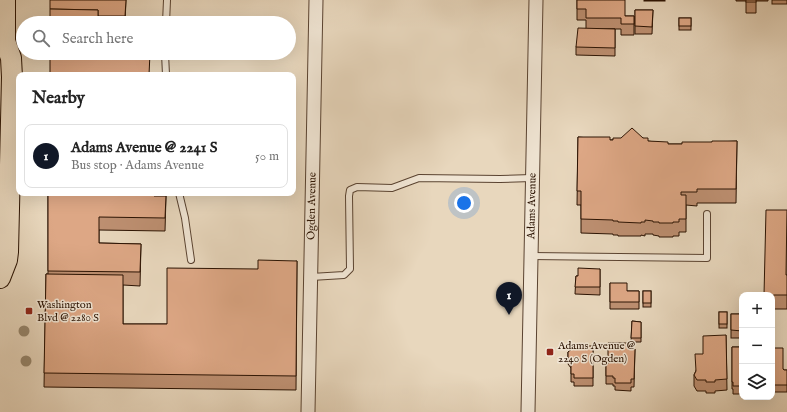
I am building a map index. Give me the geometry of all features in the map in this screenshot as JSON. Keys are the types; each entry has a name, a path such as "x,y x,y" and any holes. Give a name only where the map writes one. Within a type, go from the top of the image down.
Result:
{"main road":[{"path":"0,276 4,268 8,252 12,77 11,58 2,43 5,0"}],"street":[{"name":"Ogden Avenue","path":"308,412 316,0"},
{"name":"Adams Avenue","path":"528,412 536,0"}],"lane":[{"path":"166,16 167,0"},
{"path":"165,60 166,72"},
{"path":"311,277 344,275 350,268 350,190 357,187 392,188 419,178 532,178"},
{"path":"180,196 185,218 191,260"},
{"path":"531,256 707,258 707,214"}],"building":[{"path":"50,0 126,0 125,16 98,16 98,10 50,9"},
{"path":"577,0 625,0 625,16 634,16 634,24 621,24 621,18 586,18 586,9 577,9"},
{"path":"746,0 756,0 756,2 746,2"},
{"path":"50,9 98,10 98,16 50,16"},
{"path":"635,10 653,10 652,27 635,26"},
{"path":"679,18 691,18 691,26 679,26"},
{"path":"578,28 615,29 615,48 576,47"},
{"path":"50,60 150,60 149,72 50,72"},
{"path":"632,128 643,138 648,138 648,141 668,142 668,144 682,144 682,142 737,141 736,189 697,189 697,192 681,192 681,195 686,195 686,219 679,219 679,222 659,223 645,220 645,222 641,223 581,219 581,191 577,191 578,137 610,137 610,140 613,140 613,138 621,138"},
{"path":"48,196 166,196 165,218 99,217 99,243 141,244 140,272 48,271"},
{"path":"766,210 787,210 787,295 775,295 775,292 764,292"},
{"path":"258,260 297,261 296,376 44,373 46,274 123,275 123,324 167,324 167,268 258,269"},
{"path":"578,268 600,269 600,287 575,287 576,276 578,276"},
{"path":"610,283 627,283 627,291 639,291 639,302 610,302"},
{"path":"643,291 651,291 651,303 643,303"},
{"path":"719,312 727,312 727,324 719,324"},
{"path":"731,314 739,314 739,331 731,330"},
{"path":"632,321 641,322 641,338 631,338"},
{"path":"726,335 727,379 715,380 715,382 697,380 694,375 696,371 695,354 703,354 703,336"},
{"path":"608,343 628,343 628,349 635,349 634,379 631,379 631,383 615,383 615,378 613,378 613,376 606,376 606,364 608,364"},
{"path":"582,346 593,346 593,378 574,378 574,374 571,374 571,361 568,357 568,352 573,348 582,348"},
{"path":"732,347 739,347 739,386 733,386"},
{"path":"775,348 783,348 783,369 787,370 787,385 775,385"}],"place":[{"name":"Washington Blvd @ 2280 S","path":"29,311"},
{"name":"Adams Avenue @ 2241 S","path":"509,315"},
{"name":"Adams Avenue @ 2240 S (Ogden)","path":"550,352"}]}
